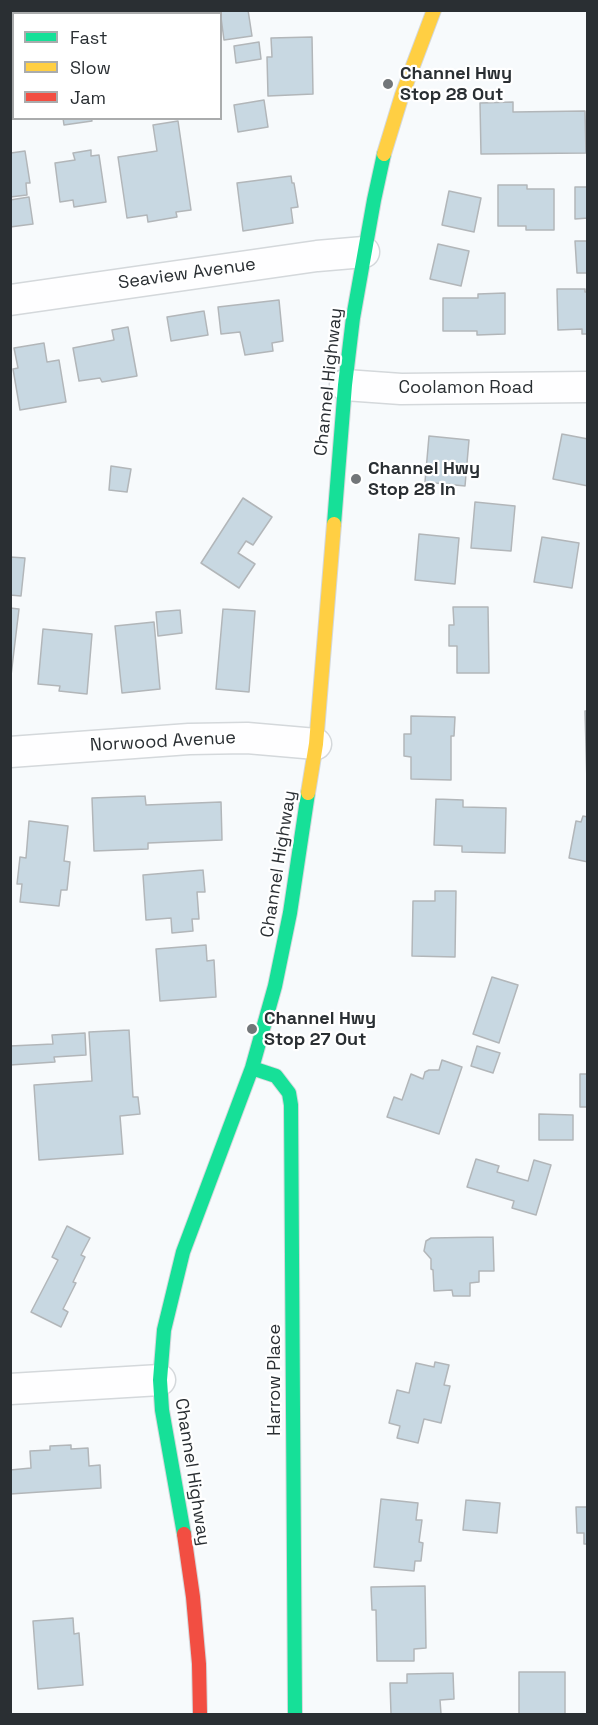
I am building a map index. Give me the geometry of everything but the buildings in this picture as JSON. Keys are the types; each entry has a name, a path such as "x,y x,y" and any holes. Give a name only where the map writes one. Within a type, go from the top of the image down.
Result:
{"main road":[{"name":"Channel Highway","path":"200,1714 193,1597 183,1528 166,1443 160,1380 164,1330 183,1252 252,1068 275,986 290,913 316,744 345,385 353,318 387,143 402,95 435,10"},
{"name":"Harrow Place","path":"252,1068 276,1076 289,1093 291,1105 295,1714"}],"street":[{"name":"Seaview Avenue","path":"10,300 317,256 364,252"},
{"name":"Coolamon Road","path":"345,385 401,389 588,387"},
{"name":"Norwood Avenue","path":"10,752 189,739 248,738 316,744"},
{"path":"10,1389 160,1380"}],"traffic: fast":[{"path":"334,524 345,385 353,318 384,154"},
{"path":"184,1534 162,1410 160,1380 164,1330 183,1252 252,1068 275,986 290,913 308,793"},
{"path":"252,1068 276,1076 289,1093 291,1105 295,1714"}],"traffic: slow":[{"path":"384,154 402,95 434,10"},
{"path":"308,793 316,744 334,524"}],"traffic: jam":[{"path":"184,1534 199,1664 200,1714"}],"place":[{"name":"Channel Hwy Stop 28 Out","path":"388,84"},
{"name":"Channel Hwy Stop 28 In","path":"356,479"},
{"name":"Channel Hwy Stop 27 Out","path":"252,1029"}]}
